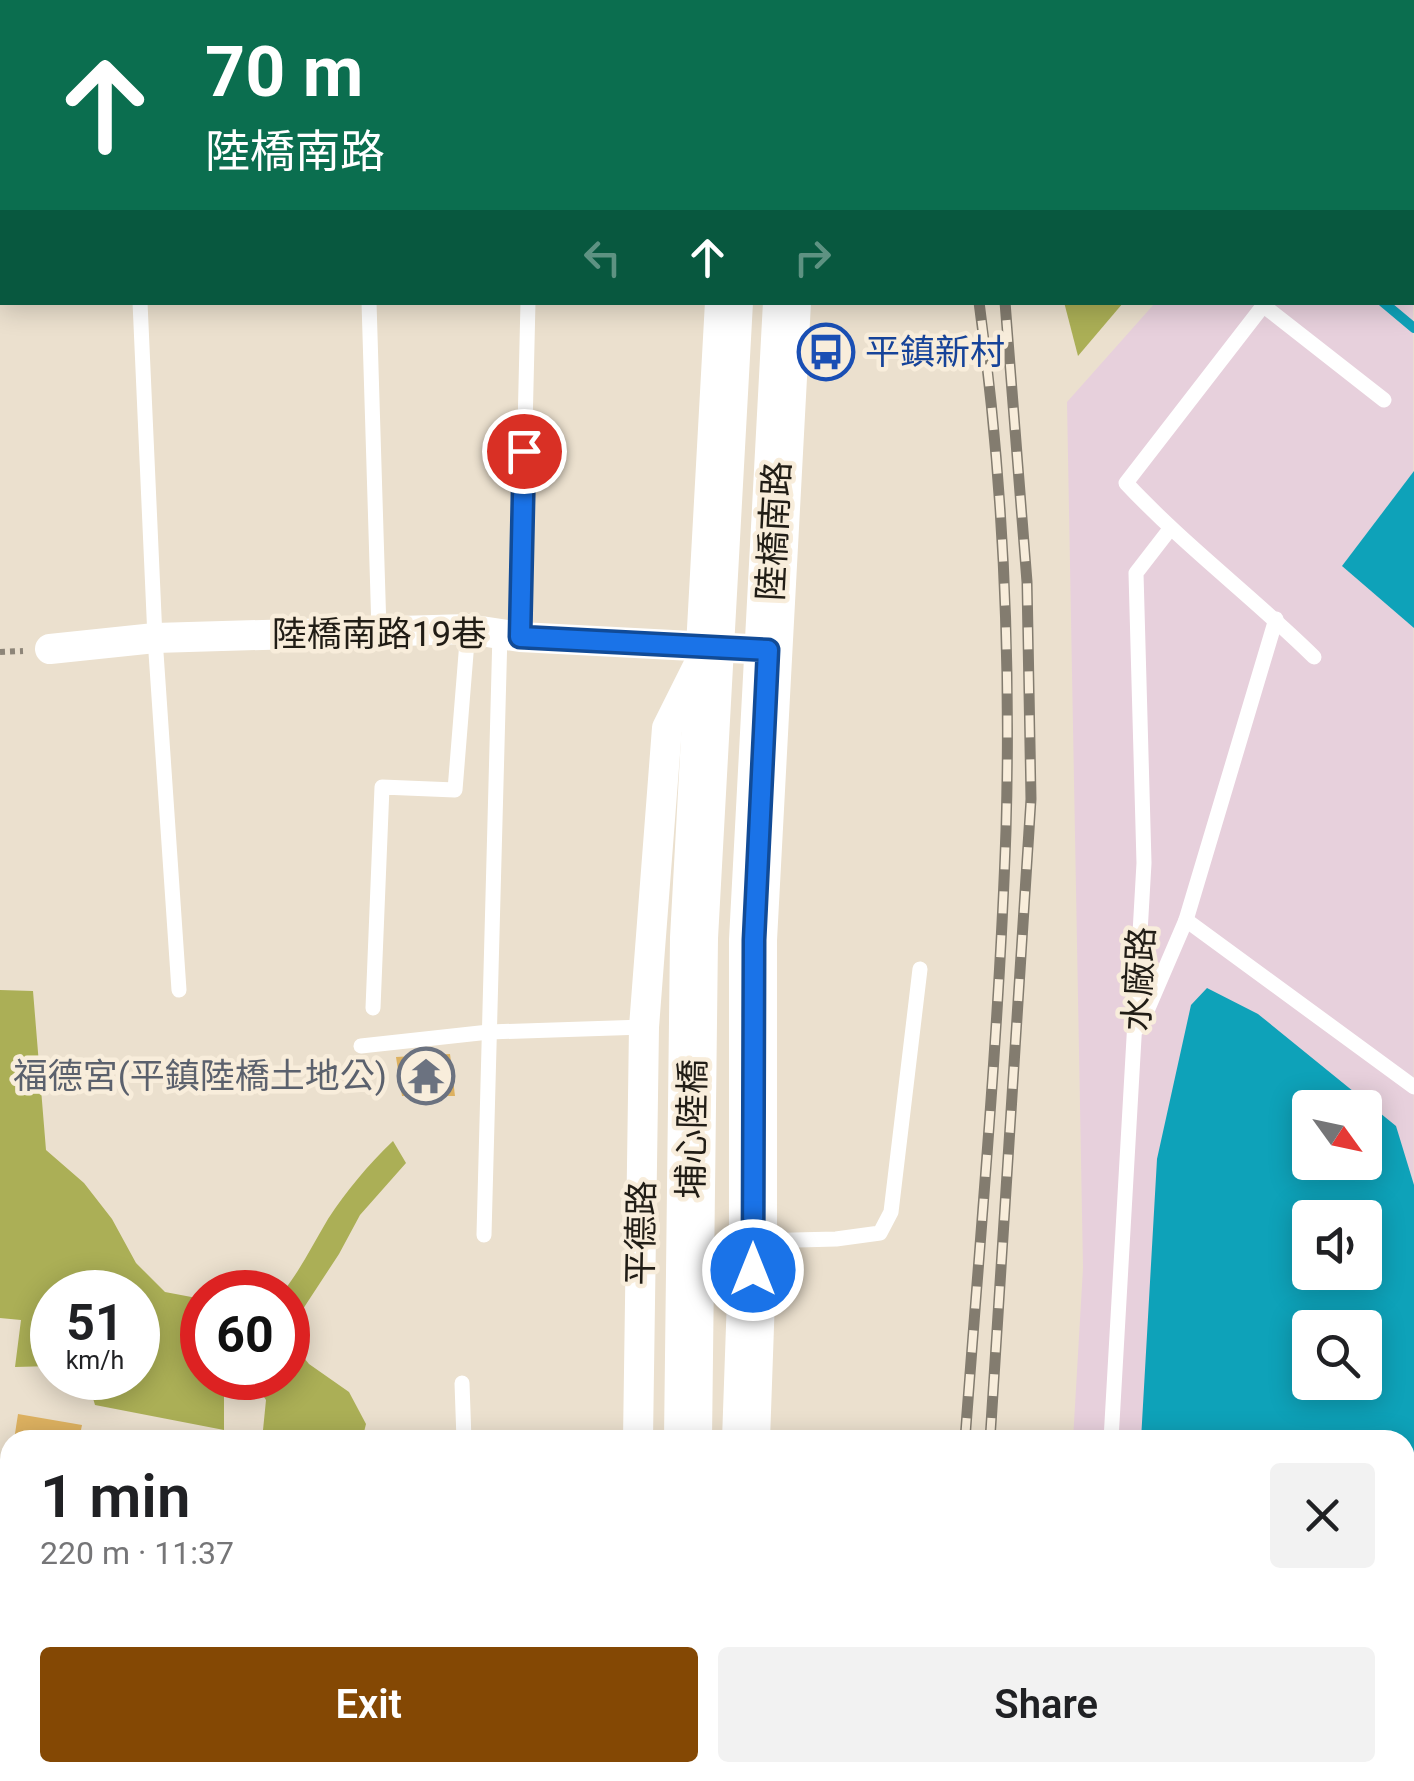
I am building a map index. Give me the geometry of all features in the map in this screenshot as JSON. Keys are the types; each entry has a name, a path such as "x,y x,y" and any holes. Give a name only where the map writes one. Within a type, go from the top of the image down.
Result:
{"main road":[{"name":"陸橋南路","path":"694,938 729,305"},
{"name":"陸橋南路","path":"754,940 787,305"},
{"name":"埔心陸橋","path":"688,1430 694,938"},
{"name":"埔心陸橋","path":"746,1430 753,1241 754,940"}],"street":[{"name":"陸橋南路19巷","path":"50,649 155,638 468,629 510,635 768,650"},
{"name":"陸橋南路","path":"644,1027 668,728 709,645"},
{"name":"平德路","path":"638,1430 644,1027"}],"lane":[{"path":"140,305 155,638 179,990"},
{"path":"369,305 379,630"},
{"path":"484,1235 489,1032 528,305"},
{"path":"1264,305 1126,483 1170,529 1276,619 1314,657"},
{"path":"1266,305 1384,400"},
{"name":"水廠路","path":"1112,1430 1144,862 1136,573 1170,529"},
{"path":"1136,1035 1186,920 1276,619"},
{"path":"372,1008 382,787 455,790 468,629"},
{"path":"1186,920 1414,1088"},
{"path":"753,1241 836,1239 880,1233 891,1212 920,969"},
{"path":"361,1046 489,1032 644,1027"},
{"path":"462,1383 464,1430"}],"shaded area":[{"path":"1153,305 1413,305 1414,1430 1074,1430 1083,1268 1067,402"}],"green space":[{"path":"1065,305 1121,305 1078,356"},
{"path":"0,990 33,991 46,1150 84,1183 143,1270 30,1270 30,1367 15,1367 21,1320 0,1318"},
{"path":"393,1141 406,1163 360,1215 310,1298 310,1270 298,1270 343,1198"},
{"path":"160,1287 180,1295 180,1400 224,1400 224,1430 95,1405 94,1400 160,1400"},
{"path":"310,1365 349,1392 366,1424 364,1430 263,1430 266,1400 310,1400"}],"water":[{"path":"1414,471 1414,628 1342,566"},
{"path":"1207,988 1258,1014 1352,1090 1292,1090 1292,1180 1382,1180 1382,1115 1396,1126 1414,1185 1414,1430 1142,1430 1157,1159 1191,1005"}],"building":[{"name":"福德宮(平鎮陸橋土地公)","path":"450,1054 455,1096 402,1096 396,1057"},
{"path":"18,1414 82,1425 81,1430 16,1430"}],"waterway":[{"path":"1387,305 1414,328"}],"railway":[{"path":"966,1430 999,982 1007,764 999,500 979,305"},
{"path":"991,1430 1031,799 1027,582 1005,305"}],"place":[{"name":"平鎮新村","path":"826,352"},
{"name":"福德宮(平鎮陸橋土地公)","path":"426,1076"}],"route":[{"path":"524,451 520,637 768,650 754,940 753,1270"}]}
